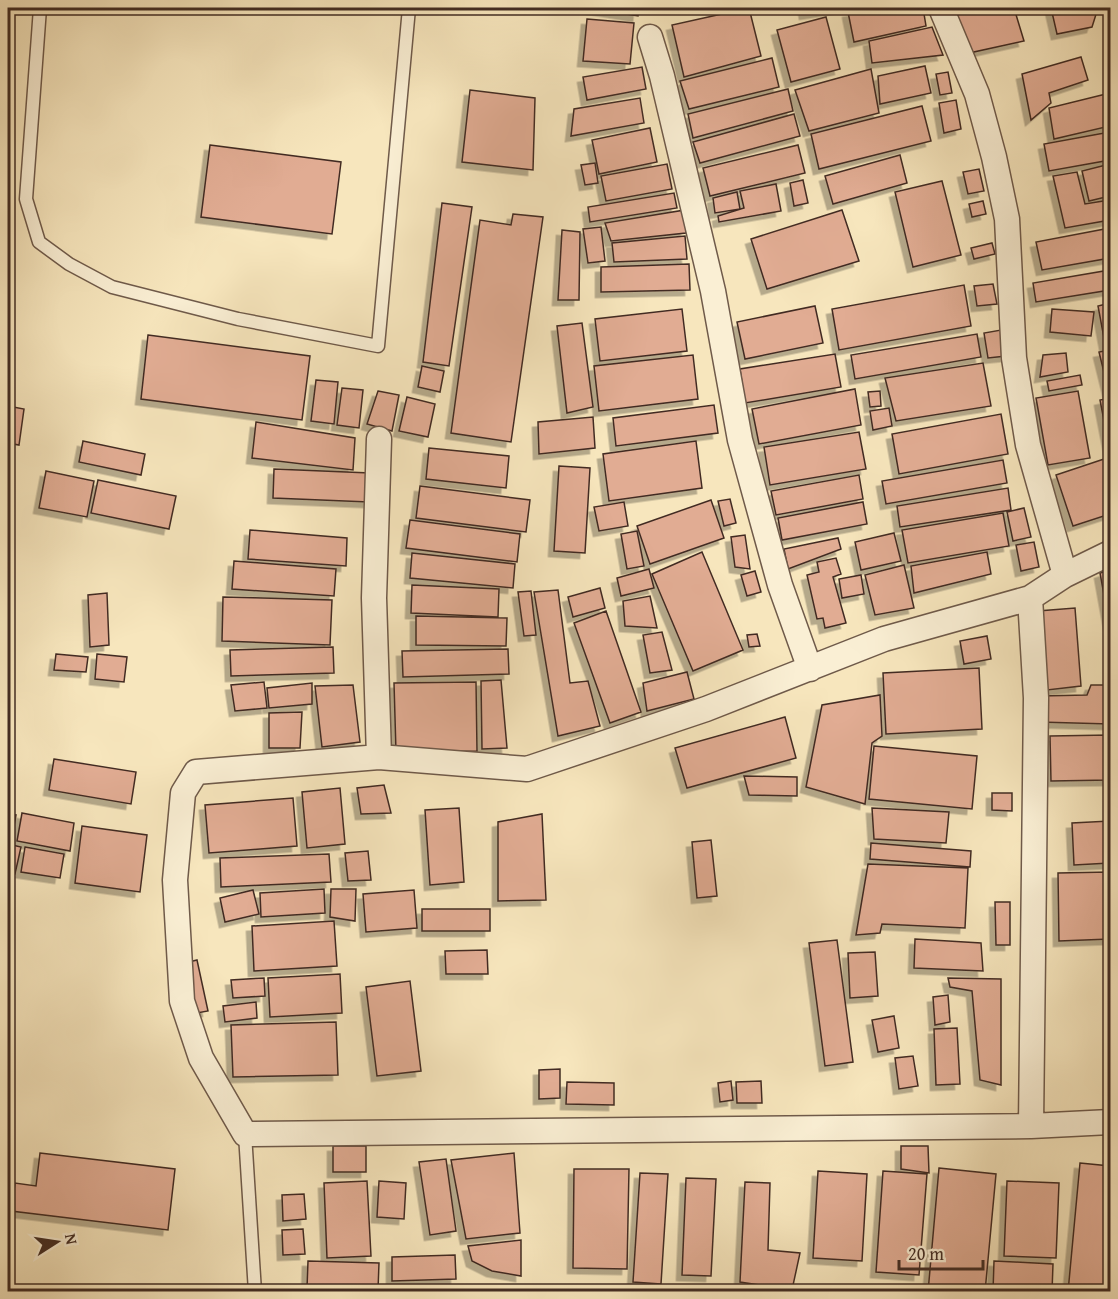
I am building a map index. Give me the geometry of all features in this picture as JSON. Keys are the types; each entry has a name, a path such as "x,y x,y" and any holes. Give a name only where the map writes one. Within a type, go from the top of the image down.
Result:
{"street":[{"path":"941,8 977,94 994,157 1007,219 1014,358 1028,445 1065,575"},
{"path":"650,37 662,76 713,291 743,450 780,585 810,669"},
{"path":"379,440 374,598 379,757"},
{"path":"1110,554 1065,575 1030,598 884,639 623,739 527,769 379,757 218,768 196,772 183,793 175,880 182,1001 201,1058 245,1134 1030,1126 1110,1122"},
{"path":"1030,598 1035,698 1030,1126"}],"lane":[{"path":"40,8 26,199 39,242 69,264 112,287 238,319 378,346 409,8"},
{"path":"245,1134 255,1292"}],"building":[{"path":"589,8 639,8 638,16"},
{"path":"749,8 761,56 684,77 672,25"},
{"path":"804,8 842,8 805,14"},
{"path":"872,8 923,8 926,26 854,42 848,12"},
{"path":"955,8 1014,8 1024,41 969,53"},
{"path":"1051,8 1098,8 1092,27 1057,34"},
{"path":"826,17 840,69 791,82 777,30"},
{"path":"587,19 634,23 630,64 583,61"},
{"path":"932,27 943,55 872,63 869,41"},
{"path":"1081,57 1088,80 1049,93 1051,103 1031,120 1022,74"},
{"path":"772,58 779,87 689,109 680,81"},
{"path":"925,66 931,93 880,104 878,76"},
{"path":"642,67 646,89 587,100 583,77"},
{"path":"871,69 879,113 809,131 795,90"},
{"path":"948,72 952,93 940,95 936,74"},
{"path":"788,89 793,111 693,138 688,114"},
{"path":"470,90 535,98 533,170 462,162"},
{"path":"1110,93 1110,126 1054,139 1049,108"},
{"path":"640,98 644,123 571,136 574,109"},
{"path":"956,100 961,129 944,133 939,103"},
{"path":"922,106 931,141 819,169 811,134"},
{"path":"794,114 800,136 700,163 693,142"},
{"path":"650,128 657,162 599,174 592,140"},
{"path":"1110,132 1110,160 1049,171 1044,144"},
{"path":"210,145 341,162 332,234 201,217"},
{"path":"798,145 805,173 710,196 703,168"},
{"path":"900,155 907,183 833,204 825,176"},
{"path":"595,163 598,183 585,185 581,165"},
{"path":"667,164 672,189 606,201 601,176"},
{"path":"1110,164 1110,196 1089,201 1082,171"},
{"path":"979,169 984,191 968,194 963,172"},
{"path":"1077,172 1085,204 1110,200 1110,220 1065,228 1053,176"},
{"path":"803,180 808,203 794,206 790,183"},
{"path":"942,181 961,255 913,267 895,192"},
{"path":"776,184 781,211 719,222 718,216 744,208 740,191"},
{"path":"737,192 740,209 715,213 713,198"},
{"path":"674,193 677,208 590,222 588,207"},
{"path":"983,201 986,214 972,217 969,204"},
{"path":"442,203 472,207 449,366 423,362"},
{"path":"685,210 686,233 611,241 605,223"},
{"path":"842,210 859,261 767,289 751,239"},
{"path":"513,214 543,217 511,442 451,433 480,220 511,225"},
{"path":"601,227 605,261 588,263 583,229"},
{"path":"1110,228 1110,258 1042,270 1036,242"},
{"path":"562,230 580,232 579,300 558,300"},
{"path":"685,236 687,259 614,262 612,243"},
{"path":"992,243 995,254 974,259 971,248"},
{"path":"689,264 690,290 601,292 601,267"},
{"path":"1110,270 1110,290 1036,302 1033,283"},
{"path":"993,284 997,304 977,306 974,286"},
{"path":"964,285 971,326 839,350 832,309"},
{"path":"1110,303 1110,347 1106,349 1098,306"},
{"path":"815,306 823,343 745,359 737,322"},
{"path":"682,309 687,351 600,361 595,319"},
{"path":"1052,309 1094,312 1091,336 1050,332"},
{"path":"582,323 593,407 567,413 557,326"},
{"path":"1001,330 1006,356 988,358 984,333"},
{"path":"977,334 981,357 855,379 851,355"},
{"path":"148,335 310,356 302,420 141,399"},
{"path":"1110,350 1110,393 1109,393 1099,352"},
{"path":"1066,353 1068,372 1040,377 1043,355"},
{"path":"835,354 841,387 745,403 740,369"},
{"path":"693,355 698,399 599,411 594,366"},
{"path":"983,363 991,406 896,421 885,378"},
{"path":"422,366 444,371 440,392 418,387"},
{"path":"1080,375 1082,385 1049,391 1047,381"},
{"path":"316,380 338,382 334,424 311,421"},
{"path":"342,388 363,390 359,428 337,425"},
{"path":"855,389 861,425 759,444 752,409"},
{"path":"378,391 399,395 392,431 367,424"},
{"path":"880,391 881,406 870,407 868,392"},
{"path":"1078,391 1090,458 1048,465 1036,398"},
{"path":"407,397 435,404 428,437 399,431"},
{"path":"1110,398 1110,452 1100,400"},
{"path":"714,405 718,433 616,446 613,418"},
{"path":"8,406 24,409 19,445 8,443"},
{"path":"889,408 892,426 873,430 870,411"},
{"path":"1001,414 1008,454 899,474 892,434"},
{"path":"593,417 595,448 539,454 538,422"},
{"path":"256,422 355,438 353,470 252,458"},
{"path":"859,432 866,469 770,485 764,447"},
{"path":"83,441 145,454 141,475 79,462"},
{"path":"696,441 702,488 609,501 603,454"},
{"path":"429,448 509,456 506,488 426,479"},
{"path":"1107,458 1110,468 1110,514 1073,526 1056,475"},
{"path":"1003,460 1007,483 886,504 882,481"},
{"path":"559,466 590,468 585,553 554,551"},
{"path":"274,469 370,473 369,502 273,498"},
{"path":"46,471 94,481 87,517 39,508"},
{"path":"859,475 863,499 776,515 771,491"},
{"path":"98,480 176,496 169,529 91,513"},
{"path":"420,486 530,500 526,532 416,518"},
{"path":"1008,488 1011,510 900,527 897,506"},
{"path":"730,499 736,523 724,526 718,501"},
{"path":"711,500 724,538 650,564 637,526"},
{"path":"624,502 628,526 599,531 594,507"},
{"path":"863,502 867,524 782,540 778,518"},
{"path":"1024,508 1031,537 1013,541 1007,512"},
{"path":"1003,513 1009,546 908,563 902,530"},
{"path":"410,520 520,534 517,562 406,548"},
{"path":"250,530 347,538 346,566 248,559"},
{"path":"637,531 644,566 627,569 621,534"},
{"path":"894,533 901,561 861,570 855,542"},
{"path":"745,535 750,569 735,567 731,537"},
{"path":"838,538 841,549 788,569 784,549"},
{"path":"1034,542 1039,567 1021,571 1016,545"},
{"path":"702,552 743,650 693,671 652,574"},
{"path":"987,552 991,574 914,593 911,566"},
{"path":"412,553 515,564 513,588 410,578"},
{"path":"836,558 841,574 833,577 846,623 825,628 823,618 817,619 807,575 819,572 817,562"},
{"path":"234,561 336,569 334,596 232,589"},
{"path":"904,565 914,608 875,615 865,575"},
{"path":"649,569 654,588 621,596 617,578"},
{"path":"1110,570 1110,628 1100,573"},
{"path":"755,571 761,592 747,596 741,575"},
{"path":"861,575 864,594 842,598 839,579"},
{"path":"412,585 499,589 498,617 411,613"},
{"path":"600,588 605,608 573,617 568,597"},
{"path":"558,590 570,683 588,681 600,726 558,736 534,592"},
{"path":"531,591 536,635 524,636 518,592"},
{"path":"107,593 109,645 90,647 88,595"},
{"path":"650,596 657,628 625,626 623,601"},
{"path":"223,597 332,600 330,645 222,641"},
{"path":"1075,608 1081,686 1047,690 1038,611"},
{"path":"606,611 641,712 610,723 574,623"},
{"path":"416,616 507,618 506,646 416,645"},
{"path":"662,632 672,670 650,673 643,635"},
{"path":"757,634 760,646 749,647 747,635"},
{"path":"987,636 991,659 964,664 960,641"},
{"path":"333,647 334,673 231,676 230,650"},
{"path":"508,649 509,674 403,677 402,651"},
{"path":"56,654 88,657 86,672 54,670"},
{"path":"97,654 127,657 124,682 95,679"},
{"path":"979,668 982,729 886,734 883,673"},
{"path":"687,672 694,699 647,711 643,683"},
{"path":"501,680 507,748 482,749 481,681"},
{"path":"264,682 267,708 235,711 231,685"},
{"path":"476,682 477,751 396,752 394,683"},
{"path":"312,683 312,704 269,708 267,688"},
{"path":"353,685 360,742 322,747 315,686"},
{"path":"1091,685 1110,685 1110,724 1039,722 1040,696 1087,695"},
{"path":"880,695 882,736 872,743 865,804 806,787 822,705"},
{"path":"302,712 300,748 269,748 269,713"},
{"path":"785,717 796,758 687,788 675,748"},
{"path":"1110,735 1110,780 1051,781 1050,736"},
{"path":"874,746 977,756 972,809 869,799"},
{"path":"54,759 136,772 131,804 49,790"},
{"path":"744,776 797,777 797,796 749,795"},
{"path":"384,785 391,813 361,814 357,788"},
{"path":"340,788 345,844 307,848 302,792"},
{"path":"992,793 1012,793 1012,811 992,810"},
{"path":"293,798 297,846 209,853 205,805"},
{"path":"459,808 464,882 430,885 425,810"},
{"path":"872,808 949,812 946,843 874,839"},
{"path":"22,813 74,823 70,851 17,841"},
{"path":"8,814 16,815 12,838 8,837"},
{"path":"542,814 546,900 498,901 498,822"},
{"path":"1110,821 1110,863 1074,865 1072,823"},
{"path":"82,826 147,835 140,892 75,883"},
{"path":"711,840 717,896 697,898 692,842"},
{"path":"871,843 971,851 970,867 870,859"},
{"path":"8,844 21,847 15,874 8,873"},
{"path":"25,847 64,854 60,878 21,872"},
{"path":"368,851 371,880 348,881 345,853"},
{"path":"329,854 331,882 221,887 220,858"},
{"path":"868,864 968,868 965,928 882,924 880,933 856,935"},
{"path":"1110,872 1110,901 1105,901 1105,912 1110,911 1110,939 1059,941 1058,873"},
{"path":"324,889 325,913 261,917 260,893"},
{"path":"331,889 356,889 355,921 330,917"},
{"path":"253,890 259,914 225,922 220,898"},
{"path":"414,890 417,928 366,932 363,894"},
{"path":"995,902 1010,902 1010,945 996,945"},
{"path":"422,909 490,909 490,931 422,931"},
{"path":"334,921 337,966 254,971 252,926"},
{"path":"915,939 981,943 983,971 914,968"},
{"path":"837,940 853,1062 825,1066 809,943"},
{"path":"487,950 488,974 446,974 445,951"},
{"path":"875,952 878,996 850,998 848,953"},
{"path":"197,960 208,1011 197,1013 185,963"},
{"path":"340,974 342,1013 270,1017 268,978"},
{"path":"264,978 265,996 233,998 231,980"},
{"path":"948,978 1001,979 1001,1085 980,1080 972,991 950,987"},
{"path":"410,981 421,1071 377,1076 366,987"},
{"path":"948,995 950,1022 935,1025 933,997"},
{"path":"256,1002 257,1018 225,1022 223,1006"},
{"path":"894,1016 899,1048 878,1052 872,1020"},
{"path":"336,1022 338,1075 233,1077 231,1025"},
{"path":"957,1028 960,1084 936,1085 934,1029"},
{"path":"913,1056 918,1086 899,1089 895,1058"},
{"path":"560,1069 560,1098 539,1099 539,1070"},
{"path":"731,1081 733,1100 720,1102 718,1083"},
{"path":"761,1081 762,1103 737,1103 736,1082"},
{"path":"567,1082 614,1083 614,1105 566,1104"},
{"path":"333,1146 366,1146 366,1172 333,1172"},
{"path":"901,1146 928,1146 929,1173 901,1169"},
{"path":"40,1153 175,1169 168,1230 11,1211 15,1183 36,1186"},
{"path":"514,1153 520,1233 466,1239 451,1160"},
{"path":"446,1159 456,1231 430,1235 419,1162"},
{"path":"1080,1163 1110,1166 1110,1292 1068,1292"},
{"path":"939,1168 996,1174 985,1292 928,1292"},
{"path":"574,1169 629,1169 627,1269 573,1268"},
{"path":"818,1171 867,1174 862,1261 813,1258"},
{"path":"883,1171 927,1174 919,1275 876,1272"},
{"path":"640,1173 668,1174 661,1284 633,1282"},
{"path":"686,1178 716,1179 711,1276 682,1275"},
{"path":"367,1181 371,1256 327,1258 324,1183"},
{"path":"379,1181 406,1183 404,1219 377,1217"},
{"path":"1007,1181 1059,1183 1056,1258 1004,1256"},
{"path":"745,1182 770,1183 768,1250 800,1253 792,1290 740,1282"},
{"path":"304,1194 306,1219 283,1221 282,1195"},
{"path":"303,1229 305,1254 283,1255 282,1230"},
{"path":"521,1240 521,1276 492,1271 472,1261 468,1246"},
{"path":"455,1255 456,1279 392,1281 392,1257"},
{"path":"308,1261 379,1263 378,1290 307,1288"},
{"path":"994,1261 1053,1264 1052,1292 993,1291"}]}
